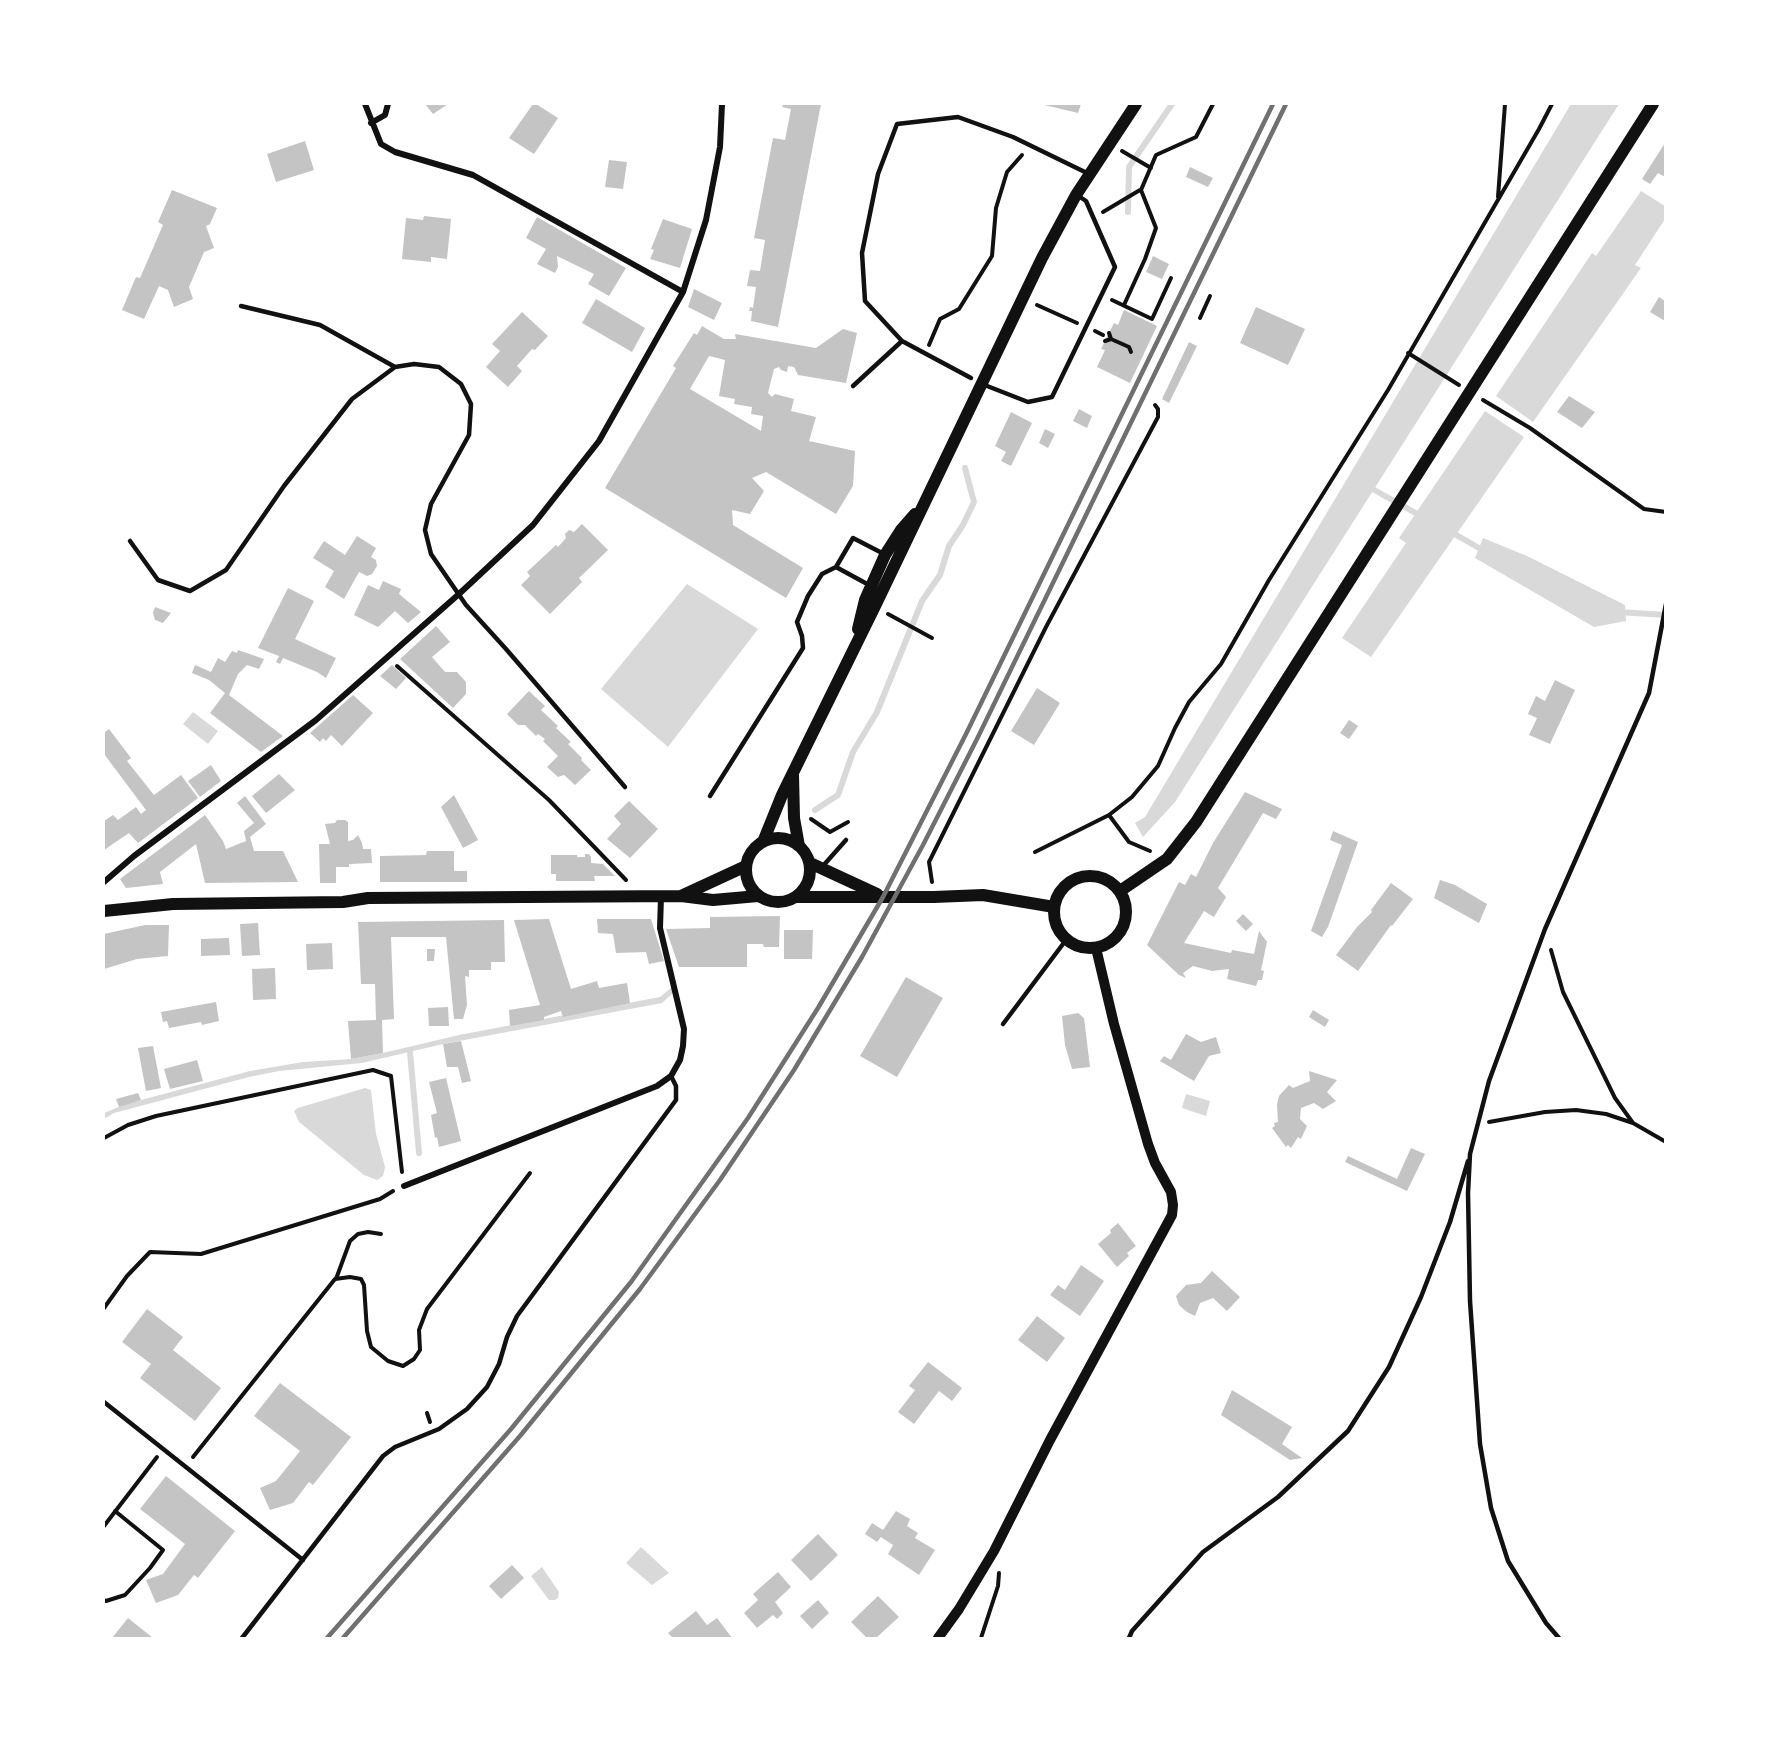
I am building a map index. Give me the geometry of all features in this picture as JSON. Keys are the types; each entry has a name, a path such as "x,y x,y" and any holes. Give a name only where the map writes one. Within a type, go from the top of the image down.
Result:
{"main road":[{"path":"763,842 782,795 856,645 865,600 876,589 891,558 924,506 976,381 1076,195 1136,104"},
{"path":"1120,891 1167,859 1212,799 1653,104"},
{"path":"793,774 794,818 799,846"},
{"path":"758,896 747,879 746,866 754,849 763,842 780,838 790,840 799,846 815,866 883,897"},
{"path":"681,897 746,866"},
{"path":"104,911 148,905 343,903 368,898 681,897 713,900 758,896 775,903 786,902 796,897 808,883 815,866"},
{"path":"1096,876 1114,884 1120,891 1127,911 1126,921 1115,939 1096,948 1075,946 1066,940 1056,925 1054,907 1062,889 1077,878 1096,876"},
{"path":"796,897 983,895 1054,907"}],"street":[{"path":"365,104 381,144 395,152 473,175 683,292"},
{"path":"371,123 385,115 388,104"},
{"path":"104,882 134,856 316,720 459,594 533,525 599,441 683,292 706,220 720,147 722,104"},
{"path":"404,1186 657,1086 671,1076 680,1060 684,1029 660,928 661,897"},
{"path":"938,1638 959,1610 994,1551 1050,1440 1172,1215 1171,1192 1155,1163 1148,1144 1114,1024 1096,948"}],"lane":[{"path":"1076,195 1086,201 1095,217 1115,267 1052,397 1028,402 976,381 902,341 865,301 862,253 878,174 897,124 958,117 1031,146 1090,174"},
{"path":"241,306 320,325 395,367"},
{"path":"853,386 902,341"},
{"path":"130,541 158,580 190,591 226,570 284,486 352,399 395,367 414,364 439,366 461,384 471,404 469,435 431,504 425,531 431,554 466,605 625,787"},
{"path":"710,796 803,648 802,636 796,622 808,596 822,574 836,567 853,538 891,558"},
{"path":"836,567 876,589"},
{"path":"1129,1638 1132,1631 1203,1552 1278,1497 1348,1431 1389,1367 1421,1297 1450,1222 1490,1080 1545,929 1649,693 1665,604"},
{"path":"815,866 846,840"},
{"path":"1003,1024 1066,940"},
{"path":"242,1638 384,1456 395,1447 439,1429 467,1409 487,1387 518,1316 676,1100 676,1086 671,1076"},
{"path":"1470,1154 1468,1192 1470,1301 1480,1444 1491,1508 1508,1561 1546,1623 1559,1638"},
{"path":"104,1402 303,1560"}],"path":[{"path":"1095,217 1141,190 1156,156 1196,137 1213,104"},
{"path":"1498,201 1505,104"},
{"path":"1035,852 1109,815 1132,797 1158,766 1189,702 1221,664 1269,580 1388,390 1552,104"},
{"path":"926,354 940,319 959,309 992,256 996,208 1007,172 1031,146"},
{"path":"1124,153 1151,168"},
{"path":"1124,305 1145,259 1155,228 1141,190"},
{"path":"1102,295 1152,319 1171,278"},
{"path":"1200,318 1210,296"},
{"path":"1037,304 1103,335 1105,341 1111,339 1129,347 1131,352"},
{"path":"1408,353 1530,428 1644,509 1665,512"},
{"path":"931,875 929,862 1046,627 1158,417 1158,409 1155,405"},
{"path":"886,613 932,638"},
{"path":"387,657 549,800 626,880 633,884"},
{"path":"1109,815 1129,842 1167,859"},
{"path":"808,817 830,832 848,822"},
{"path":"1545,929 1563,992 1615,1098 1633,1123"},
{"path":"104,1138 128,1125 156,1116 373,1070 382,1071 391,1076 404,1186 380,1198 201,1254 150,1252 127,1276 104,1308"},
{"path":"1476,1124 1545,1112 1576,1110 1606,1114 1633,1123 1665,1142"},
{"path":"335,1279 350,1277 361,1279 364,1285 366,1331 371,1347 388,1361 403,1366 414,1359 420,1350 419,1330 427,1309 530,1173"},
{"path":"186,1467 335,1279 350,1241 358,1234 368,1232 381,1234"},
{"path":"104,1526 162,1449"},
{"path":"104,1600 125,1595 163,1550 115,1511"},
{"path":"981,1638 998,1586 999,1567"}],"shaded area":[{"path":"1571,104 1619,104 1175,802 1143,837 1135,823 1145,817"},
{"path":"1641,191 1665,206 1665,219 1635,265 1641,268 1533,422 1496,396 1592,253 1596,256"},
{"path":"1485,411 1524,437 1371,657 1342,638 1406,543 1399,538"},
{"path":"1483,538 1527,556 1625,605 1626,621 1594,627 1475,558"},
{"path":"687,584 758,629 668,747 601,689"},
{"path":"193,712 218,731 208,744 183,724"},
{"path":"672,987 673,993 662,1003 443,1044 362,1063 279,1071 249,1077 114,1113 104,1119 104,1113 126,1104 250,1071 303,1062 351,1059 383,1053 459,1035 660,997"},
{"path":"365,1088 371,1090 376,1134 385,1167 383,1176 377,1180 364,1175 299,1122 294,1111"},
{"path":"1186,1094 1210,1101 1206,1116 1182,1108"},
{"path":"641,1547 669,1573 652,1585 626,1563"},
{"path":"542,1567 559,1592 555,1600 549,1600 531,1576"}],"building":[{"path":"425,104 448,104 433,114"},
{"path":"533,104 558,118 534,154 509,138"},
{"path":"783,104 821,104 778,327 751,321 752,311 749,311 750,307 753,308 756,287 747,286 750,270 760,271 765,240 754,238 773,138 785,140 791,109 782,107"},
{"path":"1040,104 1081,104 1078,113"},
{"path":"305,141 314,170 276,182 267,154"},
{"path":"1665,143 1665,177 1658,173 1650,184 1642,179"},
{"path":"609,160 627,162 623,189 605,187"},
{"path":"1190,167 1213,178 1208,187 1186,177"},
{"path":"172,190 217,208 210,224 206,226 214,248 204,252 189,287 193,299 174,307 168,290 159,286 144,319 122,310 136,277 140,278 163,225 158,222"},
{"path":"424,216 451,219 447,259 431,257 431,262 402,259 406,218 423,220"},
{"path":"537,217 626,268 609,296 588,284 594,274 557,256 558,267 555,273 537,264 546,249 526,238"},
{"path":"663,219 692,229 680,268 650,259 654,250 651,249"},
{"path":"1153,256 1169,264 1162,279 1146,272"},
{"path":"694,289 722,303 714,320 688,307"},
{"path":"1659,297 1665,301 1665,321 1650,312"},
{"path":"596,299 645,328 632,352 582,323"},
{"path":"1256,307 1305,329 1288,365 1240,343"},
{"path":"1124,310 1157,326 1130,383 1097,367 1105,350 1101,349 1114,323 1118,325"},
{"path":"522,312 548,336 517,366 522,371 508,387 486,367 500,351 492,344"},
{"path":"702,326 724,339 736,339 735,334 816,348 843,329 857,333 846,383 798,375 794,367 788,366 787,372 779,367 774,369 768,393 772,397 775,394 794,399 791,411 816,417 809,441 855,451 853,486 836,514 766,472 752,478 764,491 750,514 732,510 733,525 803,568 786,598 605,488 676,368 673,366 694,333 697,335","holes":["709,356 725,360 719,396 735,399 734,404 752,407 751,414 763,416 761,431 690,389"]},
{"path":"1189,342 1197,346 1169,403 1162,399"},
{"path":"1569,396 1595,412 1582,428 1557,412"},
{"path":"1079,409 1092,416 1087,428 1073,421"},
{"path":"1011,412 1032,423 1011,466 1001,461 1006,452 995,446"},
{"path":"1045,429 1055,434 1048,448 1039,443"},
{"path":"582,524 608,550 579,578 582,582 550,614 521,585 530,576 527,572 556,545 558,547 566,538 565,534 569,530 574,532"},
{"path":"357,536 376,548 371,557 376,560 377,566 372,574 367,576 359,572 344,599 325,587 334,571 313,558 324,541 345,555"},
{"path":"383,581 401,589 399,594 421,612 408,623 395,611 378,627 354,615 368,585 379,590"},
{"path":"288,588 314,601 295,639 336,658 326,678 283,658 280,664 276,662 279,656 258,648"},
{"path":"155,607 171,613 163,623 155,620 153,613"},
{"path":"436,626 450,642 432,657 445,672 457,672 466,682 466,694 453,708 400,659"},
{"path":"238,650 264,659 259,669 247,665 238,674 229,695 283,736 261,752 210,713 225,693 209,680 192,673 195,665 211,672 218,658 225,662 232,651 237,653"},
{"path":"392,665 406,678 396,689 380,676"},
{"path":"1555,680 1575,690 1550,744 1529,735 1537,718 1528,714 1536,696 1545,701"},
{"path":"1037,688 1060,703 1034,745 1011,731"},
{"path":"529,691 545,706 541,710 558,726 556,728 571,742 568,744 591,770 575,785 564,775 558,777 547,767 558,756 543,741 545,739 538,734 536,736 525,725 518,725 507,714"},
{"path":"353,695 373,713 342,746 331,735 326,741 323,738 320,742 310,733"},
{"path":"1349,720 1358,726 1349,739 1340,733"},
{"path":"109,729 131,758 127,761 154,795 181,775 198,798 138,843 129,833 104,850 104,821 113,815 118,820 136,807 141,814 146,810 104,754 104,733"},
{"path":"211,765 221,781 200,797 188,781"},
{"path":"279,774 295,790 266,813 252,796"},
{"path":"1245,792 1282,809 1276,819 1263,813 1218,888 1226,897 1214,917 1204,911 1184,943 1231,953 1232,950 1254,954 1259,931 1267,942 1261,970 1264,971 1262,980 1258,980 1256,986 1227,979 1229,969 1212,971 1193,966 1183,973 1186,978 1179,975 1147,945 1179,882 1185,885 1191,874 1196,877 1213,843"},
{"path":"454,795 478,840 463,848 441,807"},
{"path":"245,796 266,824 250,837 254,851 283,851 298,882 205,883 196,844 160,872 163,884 126,888 120,879 205,815 226,849 246,841 244,831 254,823 237,803"},
{"path":"629,801 658,829 630,858 607,839 621,824 614,816"},
{"path":"337,820 348,822 348,841 358,835 363,849 371,849 372,863 336,867 336,883 320,883 319,844 330,844 325,824 335,823"},
{"path":"1333,831 1358,842 1328,927 1322,937 1311,931 1342,845 1330,840"},
{"path":"427,851 454,851 454,871 467,871 467,882 380,882 380,856 426,855"},
{"path":"585,854 591,857 591,863 603,864 615,876 594,876 595,881 556,881 556,874 551,874 551,855 585,857"},
{"path":"1440,880 1455,885 1487,904 1479,923 1434,898"},
{"path":"1391,883 1413,899 1358,971 1336,955 1357,927 1372,912 1371,910"},
{"path":"1243,914 1253,924 1246,931 1236,921"},
{"path":"780,916 779,947 747,944 747,967 679,967 666,929 710,928 710,917"},
{"path":"549,919 571,989 597,981 599,988 627,983 630,1003 563,1017 561,1011 544,1017 544,1020 510,1026 509,1010 540,1005 514,920"},
{"path":"597,919 651,919 664,961 649,964 646,952 616,953 613,934 598,933"},
{"path":"504,920 505,962 491,962 491,970 469,970 469,977 465,976 467,1005 463,1019 454,1019 446,937 391,937 394,1019 382,1020 383,1053 351,1059 348,1021 376,1020 375,984 361,984 358,922"},
{"path":"258,923 260,955 242,956 240,924"},
{"path":"145,925 169,925 168,956 137,959 104,969 104,934"},
{"path":"784,930 813,930 812,959 784,959"},
{"path":"229,938 230,955 201,956 201,939"},
{"path":"332,943 333,969 307,970 306,944"},
{"path":"427,949 435,949 434,961 427,961"},
{"path":"275,968 276,999 253,1000 252,969"},
{"path":"906,977 943,998 897,1077 860,1056"},
{"path":"216,1002 219,1021 169,1028 167,1021 163,1022 161,1012"},
{"path":"448,1007 449,1026 429,1026 428,1008"},
{"path":"1313,1010 1329,1020 1325,1027 1309,1017"},
{"path":"1078,1013 1084,1018 1090,1067 1072,1069 1065,1045 1062,1016"},
{"path":"1186,1034 1201,1042 1216,1037 1221,1053 1209,1056 1194,1081 1160,1061 1164,1056 1171,1060"},
{"path":"461,1041 471,1081 462,1083 458,1067 447,1067 443,1044"},
{"path":"153,1046 161,1088 146,1091 138,1048"},
{"path":"197,1060 203,1081 170,1089 164,1069"},
{"path":"1309,1071 1337,1080 1327,1092 1336,1101 1323,1109 1314,1103 1301,1108 1300,1119 1307,1126 1301,1139 1298,1137 1291,1148 1288,1145 1286,1147 1272,1128 1275,1126 1274,1123 1278,1122 1279,1096 1289,1085 1293,1088 1310,1081"},
{"path":"446,1078 461,1141 439,1147 431,1115 437,1113 429,1082"},
{"path":"138,1093 141,1100 119,1107 116,1099"},
{"path":"1411,1148 1425,1154 1407,1191 1345,1162 1348,1156 1397,1179"},
{"path":"1118,1223 1136,1246 1127,1253 1129,1256 1117,1267 1098,1244 1111,1233 1110,1230"},
{"path":"1081,1265 1104,1281 1080,1316 1050,1295 1058,1285 1065,1290"},
{"path":"1212,1271 1240,1297 1227,1311 1213,1298 1200,1303 1195,1316 1179,1305 1176,1296 1186,1285 1201,1283"},
{"path":"147,1309 183,1337 173,1350 221,1388 195,1421 140,1378 151,1364 122,1342"},
{"path":"1037,1316 1065,1338 1047,1362 1018,1340"},
{"path":"928,1362 962,1388 952,1401 939,1391 914,1424 898,1412 915,1390 909,1386"},
{"path":"280,1383 351,1437 313,1485 309,1482 293,1503 270,1510 260,1488 276,1481 300,1451 254,1416"},
{"path":"1232,1390 1292,1427 1282,1444 1302,1458 1290,1460 1221,1415"},
{"path":"166,1476 235,1531 198,1578 194,1575 178,1595 156,1603 146,1580 163,1574 185,1544 140,1509"},
{"path":"896,1511 910,1519 907,1526 918,1533 915,1538 935,1550 919,1575 888,1554 893,1545 881,1537 877,1542 865,1534 872,1523 883,1530"},
{"path":"818,1534 838,1555 811,1581 791,1560"},
{"path":"512,1565 524,1578 501,1599 489,1586"},
{"path":"778,1572 791,1587 775,1602 783,1613 777,1619 773,1615 757,1628 744,1613 758,1600 753,1594"},
{"path":"878,1596 899,1617 876,1638 867,1638 851,1622"},
{"path":"818,1600 829,1613 812,1629 800,1616"},
{"path":"696,1611 707,1625 717,1618 732,1638 673,1638 668,1633"},
{"path":"128,1618 153,1638 112,1638"}],"waterway":[{"path":"1128,212 1129,167 1172,104"},
{"path":"815,810 838,795 853,752 877,712 922,601 940,575 949,546 974,502 965,468"},
{"path":"1369,487 1421,516"},
{"path":"1451,532 1486,552"},
{"path":"1618,612 1666,615"},
{"path":"410,1052 419,1153"}],"railway":[{"path":"327,1638 511,1429 631,1282 748,1118 818,1008 883,897 966,734 1273,104"},
{"path":"343,1638 520,1436 640,1289 720,1180 794,1070 862,957 977,739 1286,104"}]}
